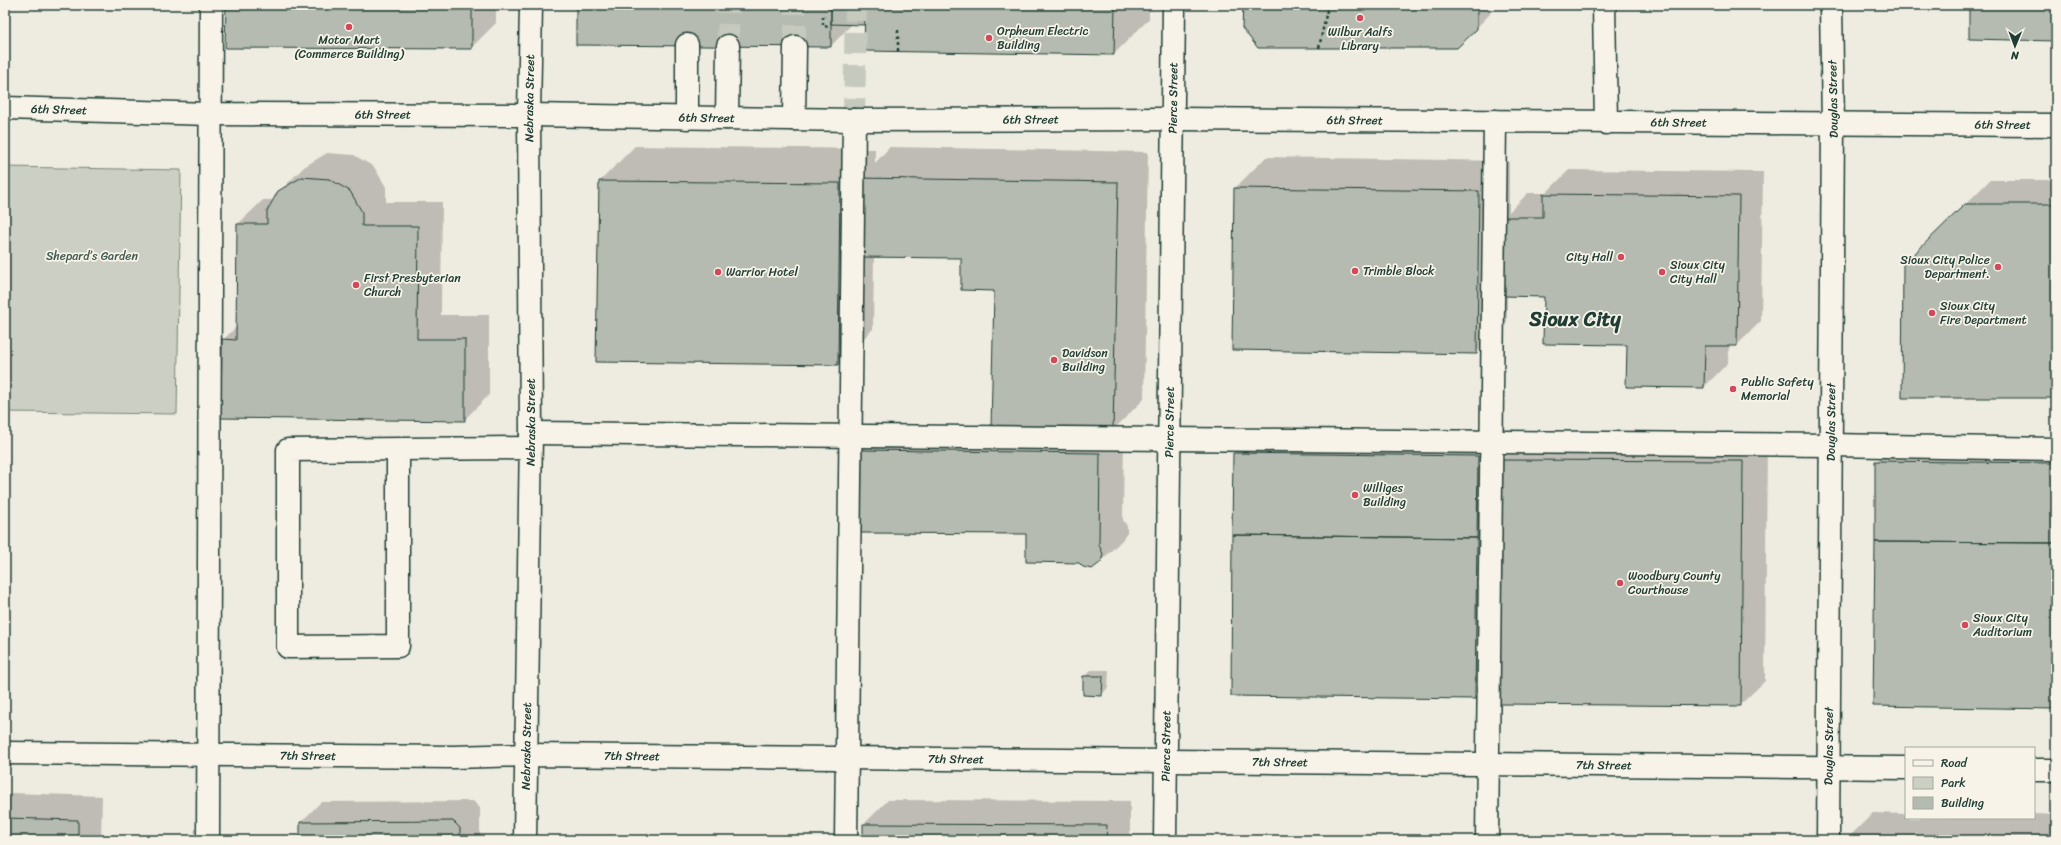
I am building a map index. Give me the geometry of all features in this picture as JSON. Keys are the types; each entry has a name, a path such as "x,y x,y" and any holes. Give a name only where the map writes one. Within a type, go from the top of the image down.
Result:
{"main road":[{"path":"208,840 211,5"},
{"name":"Nebraska Street","path":"525,840 530,440 529,115 531,5"},
{"name":"Pierce Street","path":"1165,840 1174,5"},
{"path":"1604,5 1606,123"},
{"name":"Douglas Street","path":"1828,840 1830,445 1834,124 1831,5"},
{"path":"687,118 688,45"},
{"path":"727,118 728,46"},
{"path":"794,119 795,47"},
{"name":"6th Street","path":"5,108 210,114 529,115 854,120 1173,119 2056,125"},
{"path":"846,840 845,759 854,120"},
{"path":"1487,840 1490,443 1495,121"},
{"path":"398,450 398,646 288,647 288,450 398,450 530,440 849,436 1830,445 2056,449"},
{"name":"7th Street","path":"5,753 453,757 526,755 1165,762 1829,766 1905,768"},
{"path":"2035,770 2056,770"}],"path":[{"path":"1243,9 1245,5"},
{"path":"1319,48 1328,5"},
{"path":"823,16 823,26 831,27"},
{"path":"898,30 898,52"}],"green space":[{"name":"Shepard’s Garden","path":"5,167 181,170 177,414 5,412"}],"building":[{"name":"Motor Mart (Commerce Building)","path":"226,5 472,5 472,49 225,48"},
{"path":"576,5 847,5 847,9 831,8 831,47 576,45"},
{"name":"Orpheum Electric Building","path":"865,5 1115,5 1114,55 864,51"},
{"name":"Wilbur Aalfs Library","path":"1243,5 1477,5 1477,29 1457,48 1258,48 1242,28"},
{"path":"1969,5 2056,5 2056,41 1969,39"},
{"path":"831,8 864,9 864,25 831,24"},
{"path":"302,177 329,179 350,191 362,212 362,226 418,226 417,339 465,339 465,421 221,418 222,339 236,340 237,224 267,224 267,211 278,191"},
{"name":"Davidson Building","path":"858,178 1118,182 1113,431 991,429 994,291 961,290 961,258 857,257"},
{"name":"Warrior Hotel","path":"599,181 840,183 838,365 596,362"},
{"name":"Trimble Block","path":"1234,188 1479,191 1477,354 1232,350"},
{"name":"City Hall","path":"1543,194 1739,196 1737,346 1705,346 1704,388 1626,387 1627,345 1543,344 1544,297 1503,296 1503,217 1543,217"},
{"path":"1965,204 2056,204 2056,398 1902,398 1903,265"},
{"path":"860,450 1100,453 1099,545 1103,554 1101,562 1092,569 1083,567 1079,563 1026,562 1026,534 861,533"},
{"name":"Williges Building","path":"1233,453 1478,456 1477,538 1232,535"},
{"name":"Woodbury County Courthouse","path":"1500,460 1743,461 1741,706 1498,704"},
{"path":"1875,461 2056,463 2056,543 1875,542"},
{"path":"1232,535 1477,538 1475,699 1231,696"},
{"name":"Sioux City Auditorium","path":"1875,542 2056,543 2056,709 1873,706"},
{"path":"1083,676 1103,676 1102,696 1083,695"},
{"path":"5,818 78,820 78,840 5,840"},
{"path":"453,821 460,828 460,840 300,840 300,822"},
{"path":"863,824 1107,825 1106,840 863,840"},
{"path":"1847,837 2056,839 2056,840 1847,840"}],"tunnel":[{"path":"728,46 729,5"},
{"path":"795,5 795,47"},
{"path":"854,120 856,5"}],"place":[{"name":"Wilbur Aalfs Library","path":"1360,18"},
{"name":"Motor Mart (Commerce Building)","path":"349,27"},
{"name":"Orpheum Electric Building","path":"989,38"},
{"name":"City Hall","path":"1621,257"},
{"name":"Sioux City Police Department.","path":"1998,267"},
{"name":"Trimble Block","path":"1355,271"},
{"name":"Warrior Hotel","path":"718,272"},
{"name":"Sioux City City Hall","path":"1662,272"},
{"name":"First Presbyterian Church","path":"356,285"},
{"name":"Sioux City Fire Department","path":"1932,313"},
{"name":"Davidson Building","path":"1054,360"},
{"name":"Public Safety Memorial","path":"1733,389"},
{"name":"Williges Building","path":"1355,495"},
{"name":"Woodbury County Courthouse","path":"1620,583"},
{"name":"Sioux City Auditorium","path":"1965,625"}],"district":[{"name":"Sioux City","path":"1575,319"}]}
